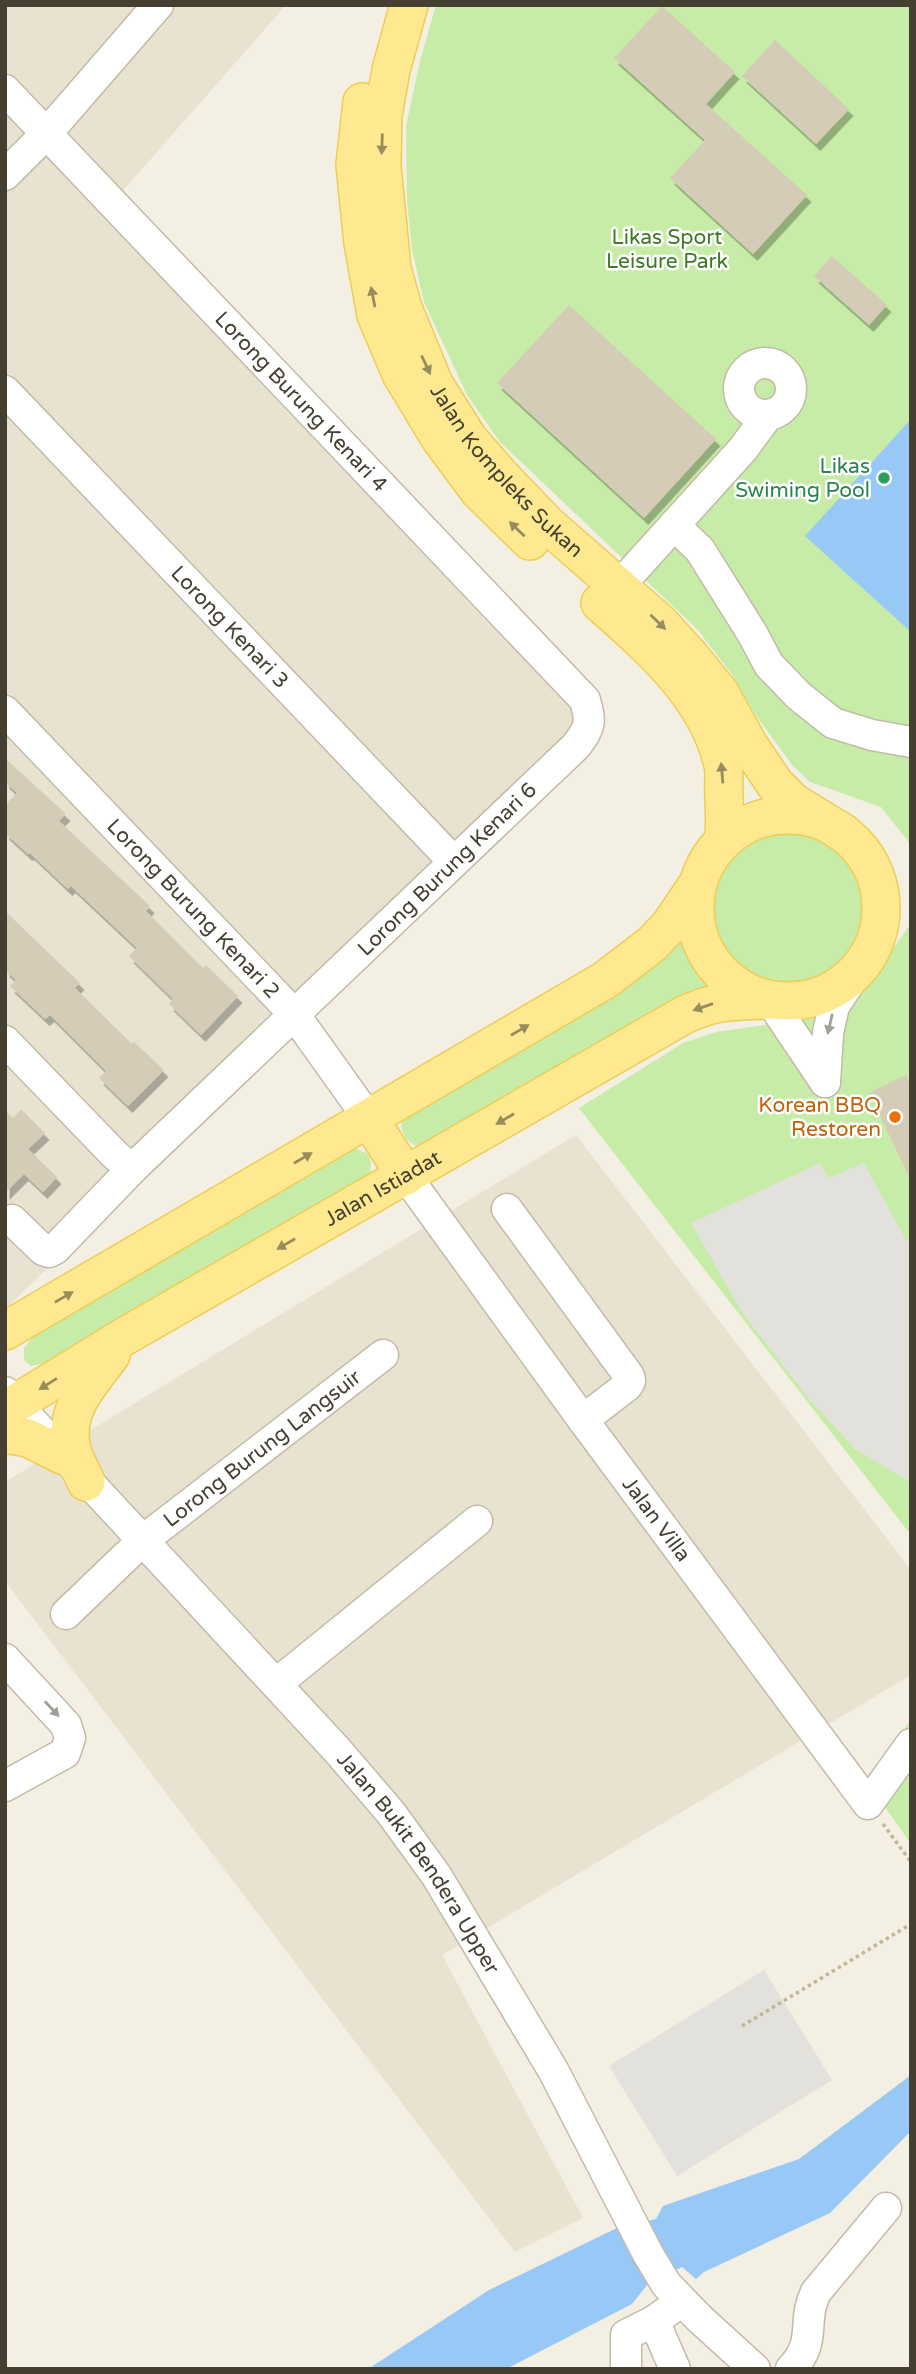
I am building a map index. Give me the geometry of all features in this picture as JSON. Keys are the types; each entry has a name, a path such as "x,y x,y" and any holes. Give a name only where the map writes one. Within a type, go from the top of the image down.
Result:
{"main road":[{"name":"Jalan Kompleks Sukan","path":"384,5 369,61 360,111 355,165 363,243 376,315 401,374 439,437 479,491 531,542 642,641 682,684 702,712 723,766 726,829 723,841"},
{"name":"Jalan Kompleks Sukan","path":"409,5 391,70 383,115 382,166 393,269 403,308 434,384 468,438 500,475 548,525 660,623 720,693 750,747 775,783 793,802 845,834"},
{"path":"5,1331 605,980 631,962 670,925 697,885 712,853 723,841 751,822 783,814 816,819 845,834 867,857 879,886 882,917 874,947 856,973 831,992 801,1001 770,1000 742,989 718,970 702,944 695,915 697,885"},
{"name":"Jalan Istiadat","path":"8,1410 127,1335 684,1015 706,1005 728,1001 770,1000"},
{"path":"369,1119 405,1176"},
{"path":"86,1482 72,1450 72,1418 82,1392 127,1335"},
{"path":"8,1410 28,1438 62,1455"}],"street":[{"path":"5,175 47,133 158,5"},
{"name":"Lorong Burung Kenari 4","path":"5,90 585,700 590,718"},
{"name":"Lorong Kenari 3","path":"5,391 453,862"},
{"path":"619,586 743,449 768,415"},
{"path":"674,526 700,550 769,665 799,696 833,723 872,735 911,742"},
{"name":"Lorong Burung Kenari 2","path":"5,710 294,1014 369,1119"},
{"name":"Lorong Burung Kenari 6","path":"12,1220 38,1247 49,1252 55,1249 132,1169 576,746 589,730 590,718"},
{"path":"770,1000 825,1082 828,1033 834,1006 856,973"},
{"path":"5,1041 115,1155 132,1169"},
{"name":"Jalan Villa","path":"405,1176 869,1804"},
{"path":"507,1209 629,1376 627,1386 583,1420"},
{"name":"Lorong Burung Langsuir","path":"66,1614 142,1541 383,1355"},
{"name":"Jalan Bukit Bendera Upper","path":"62,1455 276,1684 391,1812 436,1875 553,2070 648,2254 674,2292 755,2369"},
{"path":"276,1684 477,1521"},
{"path":"5,1659 66,1725 70,1738 65,1753 5,1786"},
{"path":"869,1804 911,1744"},
{"path":"791,2369 807,2348 810,2304 816,2292 886,2207"},
{"path":"626,2369 626,2335 654,2320 674,2292"},
{"path":"654,2320 675,2369"}],"path":[{"path":"869,1804 911,1862"},
{"path":"743,2026 911,1924"}],"shaded area":[{"path":"5,5 286,5 120,194 598,707 591,750 5,1309"},
{"path":"576,1135 911,1570 911,1675 442,1955 583,2218 515,2252 5,1581 5,1482"},
{"path":"820,1163 828,1178 864,1163 906,1240 911,1244 911,1483 855,1449 808,1398 742,1312 691,1223"},
{"path":"764,1970 832,2080 677,2176 609,2066"}],"green space":[{"name":"Likas Sport Leisure Park","path":"436,5 911,5 911,845 881,807 810,782 792,765 757,717 731,673 697,629 500,442 467,395 424,302 412,250 407,200 406,126"},
{"path":"786,828 817,834 844,852 862,879 868,910 862,941 844,968 817,986 786,992 755,986 728,968 710,941 704,910 710,879 728,852 755,834"},
{"path":"911,924 911,1535 579,1108 683,1043 716,1032 844,1014"},
{"path":"686,934 700,967 719,988 421,1148 405,1137 402,1117"},
{"path":"350,1146 368,1154 371,1163 370,1181 44,1363 31,1366 24,1360 24,1348 43,1324"},
{"path":"911,1719 911,1844 869,1784"}],"water":[{"name":"Likas Swiming Pool","path":"911,419 911,632 805,536"},
{"path":"911,2075 911,2131 830,2213 704,2272 696,2279 682,2267 647,2285 632,2304 506,2369 368,2369 489,2290 617,2228 656,2219 663,2206 799,2159"}],"building":[{"path":"662,6 735,72 706,104 807,195 753,254 670,178 705,140 614,58"},
{"path":"775,40 849,109 816,144 742,76"},
{"path":"832,256 887,305 869,325 814,276"},
{"path":"569,305 716,439 644,518 497,383"},
{"path":"5,758 66,814 59,821 150,906 146,911 203,968 206,965 238,996 201,1035 169,1004 173,999 129,956 137,948 71,886 68,889 5,833 5,805 17,793 5,782"},
{"path":"5,911 80,983 75,988 132,1044 134,1042 164,1070 128,1106 99,1078 106,1071 50,1015 45,1019 10,986 16,980 5,970"},
{"path":"906,1075 911,1084 911,1181 869,1093"},
{"path":"21,1109 45,1133 28,1149 57,1177 43,1192 24,1174 5,1193 5,1110 13,1118"}],"place":[{"name":"Likas Swiming Pool","path":"884,478"},
{"name":"Korean BBQ Restoren","path":"895,1117"}]}
